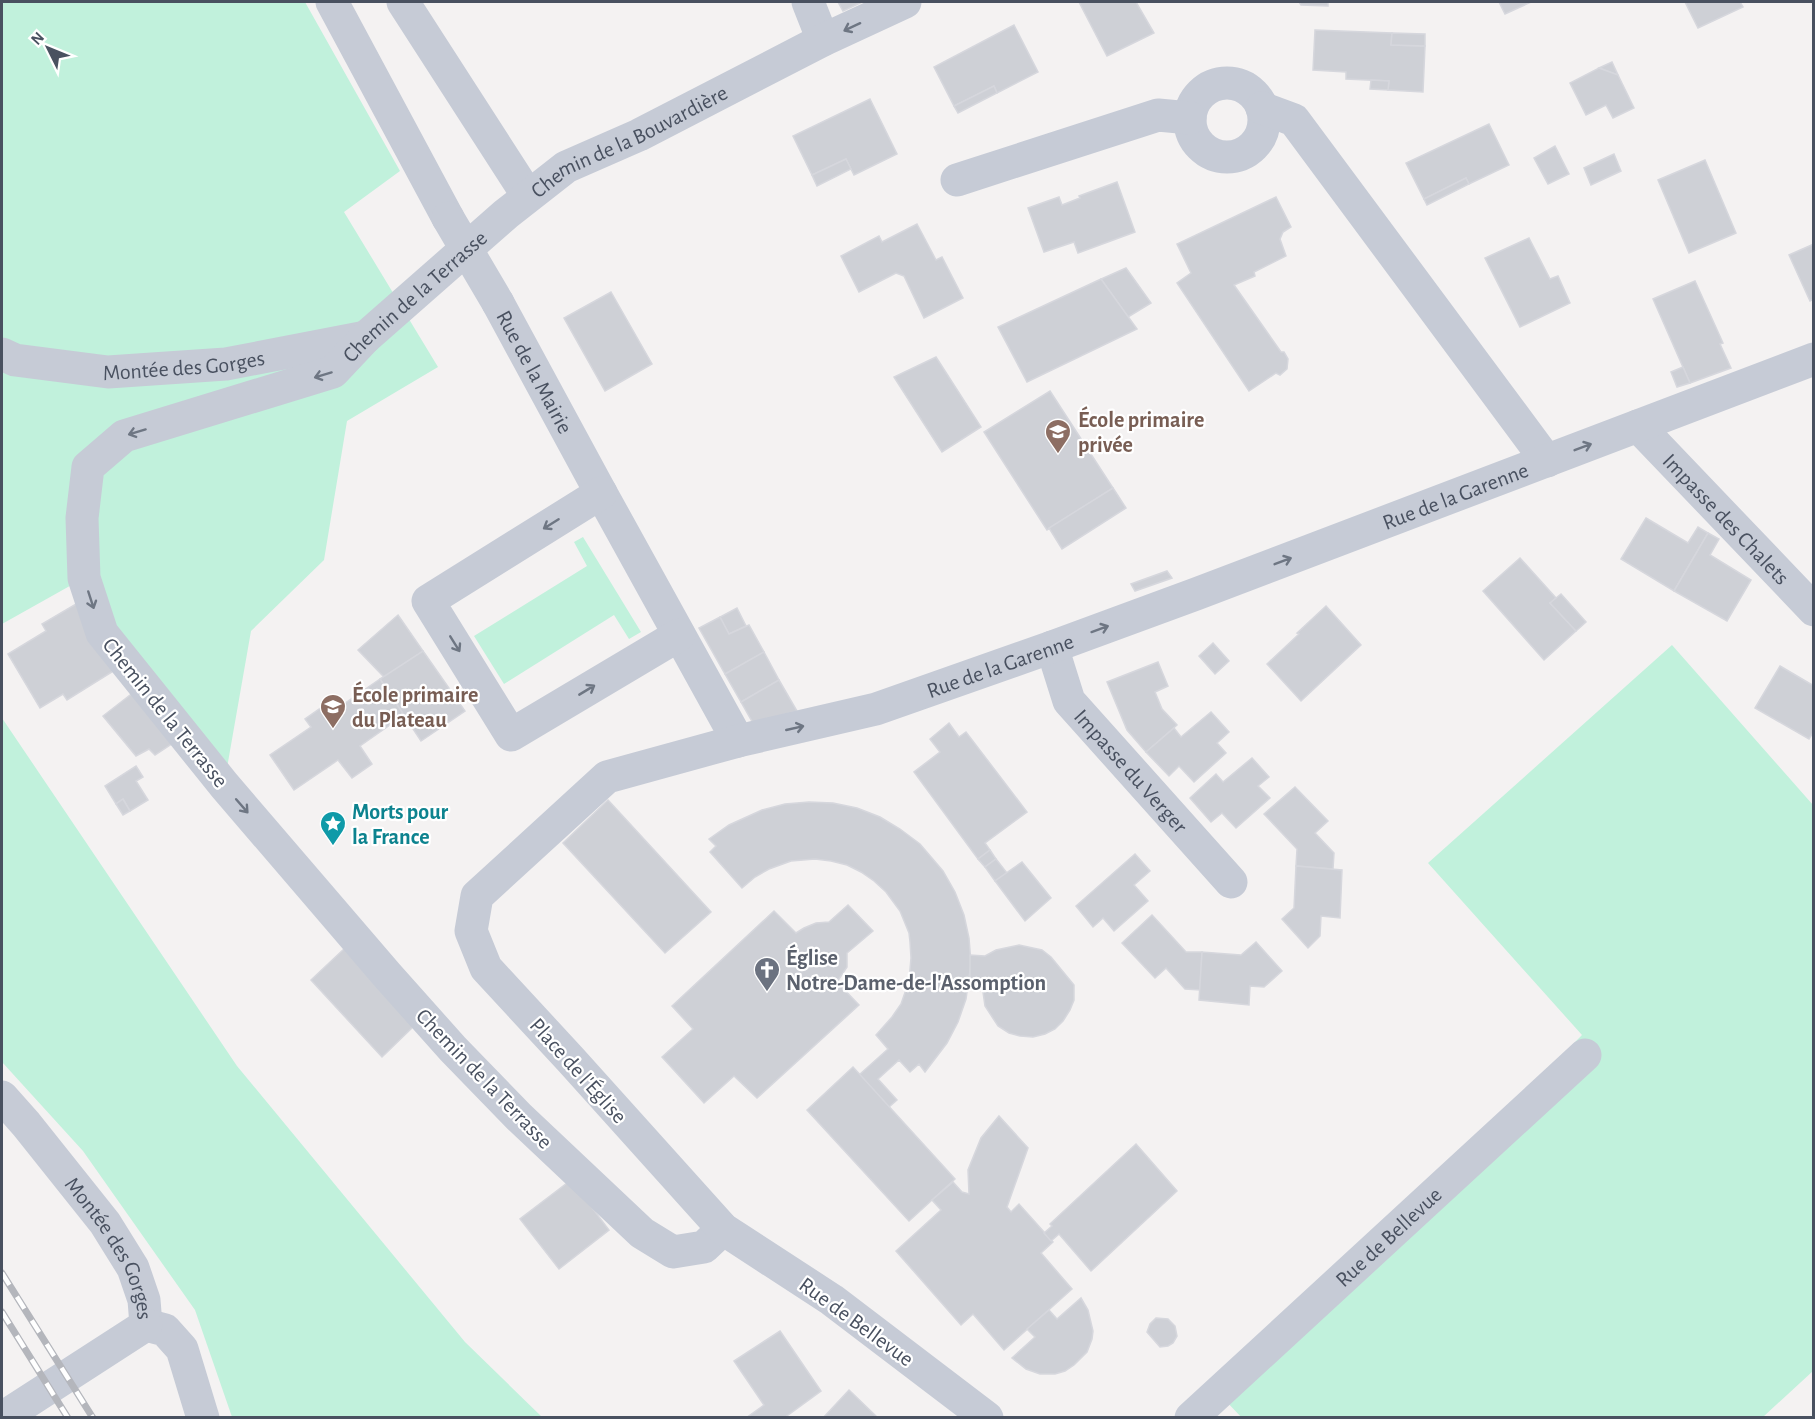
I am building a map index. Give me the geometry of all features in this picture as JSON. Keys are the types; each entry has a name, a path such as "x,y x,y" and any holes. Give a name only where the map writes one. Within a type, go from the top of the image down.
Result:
{"street":[{"name":"Rue de la Mairie","path":"332,2 448,218 498,303 600,493 738,741"},
{"name":"Chemin de la Bouvardière","path":"403,2 528,196 566,167 639,135 823,40 905,2"},
{"path":"808,2 823,40"},
{"path":"1237,84 1248,89 1256,97 1262,108 1263,131 1249,150 1238,156 1226,158 1204,150 1196,141 1191,130 1190,118 1192,107 1205,90 1215,85 1237,84"},
{"name":"Rue de la Garenne","path":"1262,108 1294,120 1547,460"},
{"path":"957,180 1158,115 1190,118"},
{"name":"Chemin de la Terrasse","path":"528,196 366,337 333,372 124,436 88,467 82,518 84,578 102,633 224,785 387,975 453,1049 519,1117 642,1233 673,1252 704,1247 723,1229"},
{"name":"Montée des Gorges","path":"2,354 15,360 108,372 226,364 366,337"},
{"name":"Rue de la Garenne","path":"477,896 607,777 738,741 876,709 1196,594 1814,359"},
{"name":"Impasse des Chalets","path":"1638,426 1814,610"},
{"path":"600,493 428,602 511,735 679,635"},
{"name":"Impasse du Verger","path":"1052,647 1069,701 1231,882"},
{"name":"Place de l'Église","path":"477,896 471,931 486,969 723,1229"},
{"name":"Rue de Bellevue","path":"1191,1418 1585,1055"},
{"name":"Montée des Gorges","path":"2,1097 105,1223 134,1268 144,1300 146,1325 2,1418"},
{"name":"Rue de Bellevue","path":"723,1229 832,1300 965,1407 987,1418"},
{"path":"146,1325 165,1330 182,1349 203,1418"}],"green space":[{"path":"2,2 305,2 400,171 344,212 438,367 347,421 324,560 251,631 224,785 84,578 2,624"},
{"path":"583,537 641,632 629,639 614,615 504,684 474,636 587,566 574,542"},
{"path":"1672,645 1813,805 1813,1371 1763,1417 1242,1418 1224,1399 1582,1035 1428,863"},
{"path":"2,718 237,1066 465,1342 542,1417 232,1417 195,1310 83,1151 2,1062"}],"building":[{"path":"838,2 862,2 843,11"},
{"path":"1079,2 1136,2 1154,33 1107,56"},
{"path":"1299,2 1328,2 1328,6 1301,5"},
{"path":"1499,2 1531,2 1505,14"},
{"path":"1685,2 1740,2 1743,7 1698,28"},
{"path":"1014,25 1038,72 997,93 994,86 954,106 934,67"},
{"path":"1315,30 1392,33 1391,45 1425,46 1423,92 1388,90 1389,81 1346,79 1346,72 1313,70"},
{"path":"1392,33 1425,34 1425,46 1391,45"},
{"path":"1612,62 1618,75 1599,68"},
{"path":"1599,68 1618,75 1634,108 1613,118 1606,105 1586,115 1570,83"},
{"path":"1371,80 1389,81 1388,90 1370,89"},
{"path":"994,86 997,93 958,113 954,106"},
{"path":"870,99 897,154 854,175 846,159 812,175 793,136"},
{"path":"1489,124 1509,165 1469,184 1466,178 1424,199 1406,163"},
{"path":"1555,146 1569,174 1548,184 1534,158"},
{"path":"1614,154 1621,171 1591,185 1584,168"},
{"path":"846,159 851,169 817,186 812,175"},
{"path":"1705,160 1736,233 1689,253 1658,180"},
{"path":"1466,178 1469,184 1427,205 1424,199"},
{"path":"1117,182 1135,232 1078,253 1074,242 1044,252 1028,208 1059,197 1062,205"},
{"path":"1276,197 1291,227 1283,232 1280,239 1286,256 1254,272 1255,276 1234,285 1281,352 1284,352 1288,359 1287,369 1280,375 1276,373 1249,391 1177,283 1191,273 1177,244"},
{"path":"917,224 936,260 942,257 963,298 924,318 904,276 896,273 859,292 841,256 879,236 882,242"},
{"path":"1529,238 1550,279 1558,276 1570,303 1520,327 1485,258"},
{"path":"1814,244 1814,299 1810,301 1789,255"},
{"path":"1126,268 1151,303 1128,317 1101,279"},
{"path":"1101,279 1137,329 1027,382 998,327"},
{"path":"1695,281 1723,343 1720,344 1731,368 1690,383 1653,299"},
{"path":"611,292 652,364 605,391 564,318"},
{"path":"936,357 981,427 942,452 894,377"},
{"path":"1683,367 1690,383 1677,387 1671,372"},
{"path":"1050,391 1113,488 1047,530 984,432"},
{"path":"1113,488 1126,508 1062,549 1049,528"},
{"path":"1646,518 1688,543 1698,527 1708,533 1674,591 1621,559"},
{"path":"1708,533 1719,539 1710,555 1751,580 1727,621 1674,591"},
{"path":"1520,558 1556,598 1550,603 1576,631 1544,660 1483,591"},
{"path":"1167,571 1172,578 1135,591 1131,584"},
{"path":"1561,594 1586,622 1576,631 1550,603"},
{"path":"76,604 115,670 67,700 63,694 40,708 8,654 46,631 42,624"},
{"path":"1326,606 1361,645 1301,701 1267,664"},
{"path":"737,608 746,626 729,634 720,617"},
{"path":"398,615 423,651 384,677 358,650"},
{"path":"720,617 729,634 749,625 764,652 725,674 699,628"},
{"path":"1213,643 1229,661 1215,674 1199,656"},
{"path":"423,651 465,711 421,741 380,679"},
{"path":"764,652 779,680 741,702 725,674"},
{"path":"1158,662 1168,686 1155,692 1162,709 1177,725 1146,752 1127,730 1107,682"},
{"path":"1780,666 1814,686 1814,731 1809,739 1755,708"},
{"path":"380,679 404,715 360,746 372,764 352,778 338,760 294,790 270,755 311,727 305,719 332,700 338,708"},
{"path":"779,680 797,711 753,723 741,702"},
{"path":"134,692 176,741 155,755 149,749 136,756 103,716"},
{"path":"1211,712 1229,732 1217,743 1226,753 1194,782 1179,766 1169,776 1146,752 1174,728 1181,737"},
{"path":"949,723 959,737 966,732 1027,812 985,843 990,850 978,859 914,772 940,752 930,739"},
{"path":"1252,758 1269,777 1258,786 1270,798 1236,828 1222,813 1211,822 1190,798 1216,774 1223,782"},
{"path":"136,766 143,777 136,781 148,800 130,811 123,799 116,804 105,786"},
{"path":"1295,787 1328,821 1315,833 1334,853 1333,869 1296,866 1297,849 1264,814"},
{"path":"123,799 130,811 123,815 116,804"},
{"path":"608,800 711,912 665,953 563,843"},
{"path":"833,803 857,808 880,817 900,829 920,844 943,871 964,915 971,963 966,999 958,1022 947,1043 925,1072 919,1064 910,1072 899,1060 878,1079 897,1100 889,1107 859,1075 888,1049 876,1035 901,1004 909,981 911,958 909,933 900,911 886,892 874,881 847,865 815,859 791,861 769,869 742,888 710,852 716,846 709,839 729,825 762,810 785,804"},
{"path":"990,850 996,859 985,867 978,859"},
{"path":"1135,854 1150,871 1134,885 1148,901 1114,931 1103,918 1093,927 1076,906"},
{"path":"996,859 1007,873 995,881 985,867"},
{"path":"1022,862 1051,898 1025,921 995,881"},
{"path":"1296,866 1342,870 1340,918 1321,916 1320,936 1308,948 1282,919 1294,908"},
{"name":"Église Notre-Dame-de-l'Assomption","path":"848,905 873,931 847,953 847,967 837,982 859,1005 757,1098 734,1076 704,1103 662,1057 693,1029 672,1006 774,911 796,933 816,923 829,922"},
{"path":"1152,915 1186,952 1202,952 1200,990 1185,989 1166,968 1155,978 1122,943"},
{"path":"1256,942 1282,971 1264,987 1250,986 1249,1005 1199,1000 1202,952 1241,955"},
{"path":"1019,945 1042,950 1051,957 1074,985 1074,1000 1063,1021 1055,1029 1033,1037 1009,1033 998,1026 985,1006 983,992 985,980 970,978 970,955 985,956 996,950"},
{"path":"345,948 415,1025 382,1057 311,980"},
{"path":"853,1067 955,1179 909,1221 807,1110"},
{"path":"999,1116 1028,1148 1007,1207 1011,1212 1019,1204 1053,1242 1041,1253 1072,1289 1004,1350 973,1314 961,1325 896,1251 941,1210 932,1200 953,1182 962,1192 969,1194 968,1170 981,1138"},
{"path":"1136,1144 1177,1191 1091,1271 1059,1234 1051,1241 1044,1233 1052,1226 1050,1224"},
{"path":"571,1180 609,1230 559,1269 520,1219"},
{"path":"1081,1298 1088,1310 1093,1331 1087,1352 1074,1365 1055,1374 1040,1374 1026,1369 1012,1358 1035,1337 1027,1329 1049,1310 1057,1319"},
{"path":"1156,1318 1168,1319 1175,1326 1177,1336 1168,1346 1160,1347 1147,1332 1150,1324"},
{"path":"780,1331 821,1391 784,1418 746,1418 764,1405 734,1361"},
{"path":"849,1390 878,1418 823,1418"}],"railway":[{"path":"2,1273 93,1418"},
{"path":"2,1312 68,1418"}],"place":[{"name":"École primaire privée","path":"1058,455"},
{"name":"École primaire du Plateau","path":"333,730"},
{"name":"Morts pour la France","path":"333,847"},
{"name":"Église Notre-Dame-de-l'Assomption","path":"767,993"}]}
